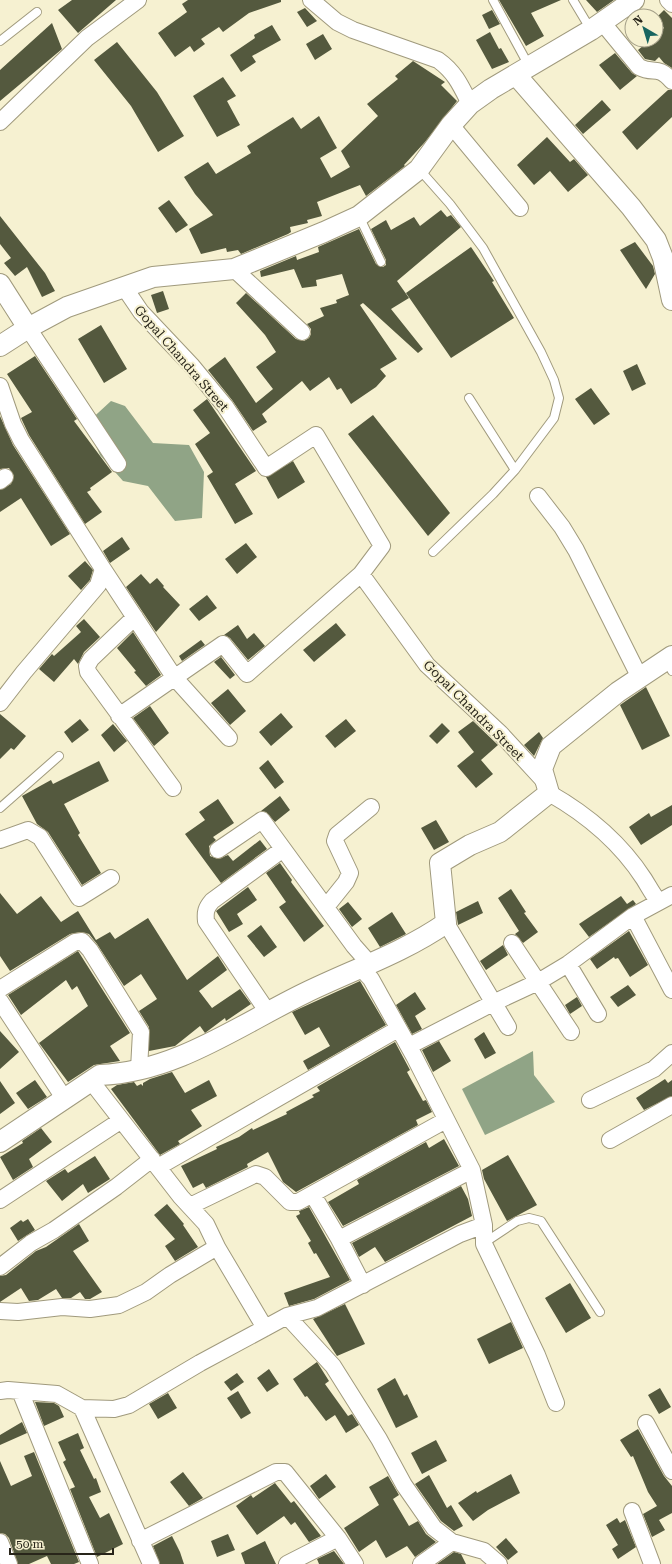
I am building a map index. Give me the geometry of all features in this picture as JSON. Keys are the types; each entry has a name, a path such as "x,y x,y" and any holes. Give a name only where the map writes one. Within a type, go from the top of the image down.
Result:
{"street":[{"path":"0,122 87,38 138,0"},
{"path":"311,0 338,22 352,30 438,60 449,67 457,77 470,104"},
{"path":"0,346 28,328 67,307 153,277 234,269 324,232 358,216 419,169 451,125 470,104 491,89 596,26 634,0"},
{"path":"668,0 672,4"},
{"path":"596,26 644,70 659,70 672,81"},
{"path":"523,71 656,240 663,258 672,300"},
{"path":"451,125 520,208"},
{"path":"234,269 302,332"},
{"path":"0,284 118,464"},
{"name":"Gopal Chandra Street","path":"124,287 141,312 192,366 225,406 266,468 316,435 382,546 361,574 427,665 500,733 548,788 590,819 609,836 644,880 665,899"},
{"path":"0,386 13,424 22,440 103,569 174,677 229,738"},
{"path":"538,496 562,527 576,550 640,678"},
{"path":"0,703 24,672 98,585 103,569"},
{"path":"119,716 223,644 247,674 361,574"},
{"path":"135,617 91,659 87,666 88,672 92,681 172,788"},
{"path":"508,1027 446,922 440,863 470,845 500,832 548,788 542,769 551,746 618,692 670,662"},
{"path":"326,907 346,882 350,873 335,841 338,835 371,807"},
{"path":"218,850 262,820 326,907 365,965 370,980 409,1046 472,1170 484,1225 484,1244 537,1355 556,1403"},
{"path":"0,840 28,830 40,837 78,898 111,878"},
{"path":"268,1011 209,925 205,914 206,908 212,901 283,849"},
{"path":"409,1046 538,982 568,964 633,916 665,899"},
{"path":"633,916 672,990"},
{"path":"0,1142 100,1075 120,1074 178,1059 268,1011 423,939 446,922"},
{"path":"0,989 75,942 82,941 141,1032 139,1069"},
{"path":"512,943 571,1032"},
{"path":"568,964 598,1014"},
{"path":"0,1001 64,1098"},
{"path":"0,1267 31,1243 54,1230 116,1187 155,1163 398,1029"},
{"path":"590,1100 654,1069 672,1053"},
{"path":"91,1081 120,1121 206,1224 217,1247 265,1328"},
{"path":"610,1140 672,1105"},
{"path":"190,1206 256,1174 265,1177 290,1202 298,1202 446,1120"},
{"path":"0,1200 120,1121"},
{"path":"339,1240 472,1170"},
{"path":"313,1195 339,1240 362,1285"},
{"path":"0,1391 8,1390 57,1394 82,1408 114,1409 129,1405 287,1316 316,1308 460,1234 484,1225"},
{"path":"0,1311 18,1312 62,1307 90,1309 119,1305 146,1292 170,1275 217,1247"},
{"path":"287,1316 333,1366 379,1439 404,1485 434,1528 452,1542 484,1551 499,1564"},
{"path":"20,1392 90,1564"},
{"path":"82,1408 151,1564"},
{"path":"646,1423 672,1471"},
{"path":"140,1541 276,1472 285,1472 338,1538 355,1564"},
{"path":"632,1511 652,1564"},
{"path":"287,1564 338,1538"},
{"path":"0,1542 9,1564"},
{"path":"421,1564 452,1542"}],"lane":[{"path":"493,0 523,71"},
{"path":"573,0 596,26"},
{"path":"0,41 37,12"},
{"path":"419,169 450,204 483,248 518,310 554,380 559,398 554,418 515,470 493,494 434,552"},
{"path":"358,216 381,262"},
{"path":"469,398 515,470"},
{"path":"0,808 59,756"},
{"path":"484,1244 517,1221 529,1218 541,1221 600,1312"}],"shaded area":[{"path":"111,401 125,406 153,443 189,445 204,472 202,518 175,521 148,486 123,481 100,455 86,424"},
{"path":"533,1051 534,1075 555,1102 485,1135 462,1089"}],"building":[{"path":"72,0 116,0 78,33 58,10"},
{"path":"188,0 281,0 281,2 249,13 223,32 219,27 201,39 205,44 194,52 190,46 175,57 158,33 187,12 182,4"},
{"path":"499,0 561,0 531,13 544,36 526,46"},
{"path":"586,0 614,0 597,12"},
{"path":"305,8 317,21 307,27 297,12"},
{"path":"492,10 500,24 489,29 482,15"},
{"path":"664,10 672,18 672,68 664,63 659,57 655,61 645,59 638,50 640,48 664,48"},
{"path":"52,23 62,49 0,101 0,70"},
{"path":"272,25 281,40 252,56 256,62 241,72 230,55 255,38 254,35"},
{"path":"490,32 499,49 501,48 509,62 492,69 476,40"},
{"path":"323,34 332,49 315,60 306,44"},
{"path":"117,42 157,92 184,136 158,152 131,106 94,60"},
{"path":"615,53 632,73 637,76 620,90 599,65"},
{"path":"413,61 445,82 441,85 457,101 425,142 404,165 405,166 366,196 360,185 317,202 322,216 307,220 308,223 290,227 291,232 288,234 241,254 238,250 227,252 226,248 201,254 189,229 213,215 195,194 184,177 208,162 216,174 251,153 247,146 293,117 301,129 319,116 337,148 320,158 331,178 350,167 341,151 378,116 367,104 398,79 395,76"},
{"path":"223,77 236,96 227,101 240,125 217,137 193,96"},
{"path":"668,90 672,90 672,117 637,150 622,132"},
{"path":"602,100 611,110 583,134 575,125"},
{"path":"547,137 570,162 574,159 588,175 568,192 550,171 534,185 517,165"},
{"path":"169,200 188,225 176,233 158,208"},
{"path":"441,210 447,217 451,215 461,227 397,281 409,298 391,309 423,349 418,353 363,303 360,305 397,359 380,369 386,376 376,387 351,404 341,388 337,390 329,377 310,391 302,381 262,414 267,422 253,431 232,400 208,370 225,357 256,403 273,389 256,367 276,352 265,335 236,303 246,293 296,339 304,341 309,338 311,334 311,329 307,324 324,316 320,308 337,303 336,300 349,295 342,274 316,280 317,286 302,288 294,269 261,277 260,271 296,256 297,260 319,252 318,247 359,229 376,264 383,267 386,265 386,260 371,229 386,220 391,230 414,217 420,226"},
{"path":"0,216 45,273 55,291 42,297 27,267 15,276 4,263 11,258 0,244"},
{"path":"635,242 653,266 655,274 646,289 620,250"},
{"path":"471,247 494,281 492,282 514,318 451,358 406,293"},
{"path":"163,291 169,309 157,313 151,295"},
{"path":"101,325 127,369 104,383 78,339"},
{"path":"35,356 77,419 74,421 112,472 90,488 91,490 87,492 102,512 85,524 29,435 21,418 32,412 7,374"},
{"path":"637,364 646,384 632,391 623,371"},
{"path":"591,388 610,414 594,425 575,399"},
{"path":"207,399 256,471 235,484 253,514 235,524 207,476 213,472 195,444 210,433 193,410"},
{"path":"373,415 450,513 428,536 348,434"},
{"path":"0,416 13,445 70,534 51,546 21,498 0,512 0,490 11,484 14,476 9,468 0,469"},
{"path":"293,461 305,482 278,499 266,477"},
{"path":"122,537 130,549 110,563 103,551"},
{"path":"246,543 257,557 237,574 225,559"},
{"path":"85,561 93,570 90,580 81,590 68,576"},
{"path":"141,574 150,584 157,578 164,586 163,587 180,605 156,632 126,587"},
{"path":"207,595 217,608 199,621 189,609"},
{"path":"84,619 100,637 84,652 78,664 74,659 54,682 39,669 52,654 54,656 81,632 76,626"},
{"path":"336,623 346,635 314,662 303,650"},
{"path":"238,625 247,639 254,633 265,646 248,660 230,638 224,635"},
{"path":"133,632 161,675 146,686 117,648"},
{"path":"201,640 205,645 182,661 179,656"},
{"path":"221,657 235,675 230,679 214,662"},
{"path":"646,687 670,736 642,750 620,705"},
{"path":"228,689 246,711 230,725 211,703"},
{"path":"150,706 169,733 154,746 133,718"},
{"path":"281,713 293,727 271,746 259,732"},
{"path":"0,714 26,736 14,750 11,748 0,759"},
{"path":"80,719 89,730 72,743 64,732"},
{"path":"346,719 356,731 335,748 325,736"},
{"path":"473,721 498,745 481,760 493,774 476,788 457,766 474,752 458,732"},
{"path":"442,723 450,731 437,744 429,736"},
{"path":"113,724 127,741 114,752 101,735"},
{"path":"539,732 543,738 534,756 524,745"},
{"path":"268,760 284,782 275,789 259,768"},
{"path":"99,761 109,781 64,804 80,833 78,835 101,873 82,885 48,832 37,824 22,796 51,780 53,784"},
{"path":"280,796 290,810 275,822 266,812 261,811"},
{"path":"218,799 234,823 213,837 216,840 209,846 210,856 218,859 228,855 233,861 260,840 267,849 221,883 185,834 205,820 199,812"},
{"path":"672,805 672,825 641,845 629,827 649,813 651,817"},
{"path":"436,820 449,842 434,850 421,828"},
{"path":"280,863 292,880 291,882 324,926 304,942 279,907 286,902 266,873"},
{"path":"248,887 257,900 237,914 243,924 229,932 216,911"},
{"path":"511,889 526,912 524,913 538,932 523,943 515,934 519,931 498,898"},
{"path":"0,893 17,914 41,896 61,922 78,911 96,940 110,932 115,939 148,918 187,980 218,956 227,970 199,991 212,1008 240,989 251,1004 226,1021 225,1018 205,1033 200,1026 175,1046 149,1051 149,1027 139,1011 157,999 141,974 124,986 97,944 89,934 81,932 70,934 10,971 0,956"},
{"path":"621,896 627,904 633,900 636,904 589,937 579,924"},
{"path":"478,901 483,913 458,925 456,912"},
{"path":"348,902 362,919 352,927 339,909"},
{"path":"392,912 406,934 380,947 368,928"},
{"path":"261,925 277,947 264,957 247,936"},
{"path":"629,931 648,965 630,977 618,958 615,959 614,957 597,969 590,959"},
{"path":"503,945 508,955 486,970 480,961"},
{"path":"78,951 130,1033 110,1046 120,1061 94,1065 68,1082 39,1043 88,1006 77,986 72,990 66,980 21,1015 8,995"},
{"path":"360,981 386,1025 308,1070 303,1061 330,1046 319,1027 305,1035 292,1012"},
{"path":"628,985 636,995 618,1007 610,997"},
{"path":"415,992 426,1009 415,1016 422,1029 412,1034 396,1005"},
{"path":"577,997 582,1006 570,1014 565,1005"},
{"path":"0,1031 19,1052 0,1069"},
{"path":"484,1032 496,1053 485,1059 474,1039"},
{"path":"439,1041 451,1061 433,1072 422,1050"},
{"path":"395,1042 410,1070 407,1072 423,1101 426,1100 432,1112 416,1120 418,1125 296,1192 283,1182 268,1152 247,1164 248,1167 206,1188 203,1183 193,1188 181,1166 217,1149 216,1147 239,1137 252,1128 253,1130 287,1114 286,1112 314,1097 312,1095 320,1091 317,1087"},
{"path":"172,1072 185,1093 209,1080 217,1096 191,1110 202,1126 178,1141 180,1144 160,1155 111,1089 117,1085 134,1082 137,1086 141,1084 143,1086 143,1083 150,1079"},
{"path":"665,1079 668,1083 672,1080 672,1096 644,1110 636,1098"},
{"path":"35,1080 47,1097 28,1109 16,1093"},
{"path":"0,1081 15,1103 0,1114"},
{"path":"41,1128 52,1142 29,1159 33,1167 13,1180 0,1157 23,1143 22,1141"},
{"path":"444,1139 459,1166 343,1226 328,1202 359,1184 357,1180 426,1142 429,1148"},
{"path":"508,1155 537,1205 507,1221 484,1179 482,1170"},
{"path":"95,1156 110,1179 88,1193 83,1184 62,1201 46,1181 65,1169 68,1173"},
{"path":"461,1186 468,1199 472,1216 385,1262 375,1247 359,1257 352,1243"},
{"path":"167,1204 184,1224 183,1225 198,1247 175,1261 165,1246 175,1239 154,1215"},
{"path":"309,1207 350,1280 314,1299 289,1306 284,1293 330,1277 316,1253 314,1254 308,1243 311,1241 296,1216 300,1214 299,1211"},
{"path":"28,1219 35,1230 18,1241 10,1228 21,1220 23,1222"},
{"path":"79,1224 89,1241 73,1251 102,1292 90,1299 85,1299 80,1292 71,1298 62,1298 56,1289 38,1300 29,1301 21,1288 0,1302 0,1276 6,1275 36,1251 46,1247"},
{"path":"570,1283 591,1318 566,1333 545,1298"},
{"path":"345,1304 365,1344 337,1356 313,1319"},
{"path":"511,1322 523,1348 489,1364 477,1339"},
{"path":"317,1362 329,1381 325,1384 348,1416 352,1414 359,1425 346,1433 335,1415 326,1421 307,1396 305,1397 293,1379"},
{"path":"269,1369 279,1384 267,1392 257,1378"},
{"path":"237,1373 244,1382 231,1391 224,1382"},
{"path":"395,1378 404,1396 407,1394 418,1417 396,1428 377,1389"},
{"path":"660,1388 671,1407 659,1414 648,1395"},
{"path":"238,1391 251,1413 241,1419 227,1398"},
{"path":"168,1393 177,1408 158,1419 149,1404"},
{"path":"35,1402 54,1403 59,1406 64,1417 44,1426"},
{"path":"22,1422 27,1433 0,1445 0,1435"},
{"path":"638,1429 664,1476 672,1486 672,1513 659,1520 665,1530 652,1537 643,1514 657,1506 648,1492 633,1456 631,1457 620,1440"},
{"path":"78,1433 84,1448 80,1450 94,1479 96,1478 101,1492 89,1497 100,1518 109,1513 123,1544 97,1557 70,1489 75,1487 63,1462 66,1460 58,1442"},
{"path":"436,1440 447,1461 422,1474 411,1453"},
{"path":"34,1452 79,1562 74,1564 51,1564 47,1556 29,1564 18,1564 9,1538 5,1534 0,1533 0,1461 11,1486 32,1476 24,1456"},
{"path":"183,1472 203,1498 189,1506 170,1482"},
{"path":"326,1474 336,1487 319,1499 310,1486"},
{"path":"511,1474 520,1493 488,1510 473,1521 458,1503 476,1491 477,1493"},
{"path":"429,1475 447,1508 451,1505 463,1526 454,1531 441,1521 415,1484"},
{"path":"388,1476 399,1495 393,1499 409,1526 418,1521 426,1534 436,1542 415,1557 407,1546 386,1558 376,1540 359,1552 344,1528 379,1505 369,1487"},
{"path":"275,1483 291,1503 294,1501 321,1536 309,1542 295,1522 291,1525 284,1516 257,1535 236,1506 251,1495 253,1498"},
{"path":"617,1518 620,1523 625,1520 636,1547 618,1559 612,1549 618,1545 606,1525"},
{"path":"228,1534 235,1550 217,1557 211,1541"},
{"path":"172,1536 184,1564 160,1564 153,1546"},
{"path":"506,1538 518,1552 508,1560 496,1547"},
{"path":"265,1541 276,1564 245,1564 241,1553"},
{"path":"334,1551 344,1564 319,1564 317,1559"},
{"path":"454,1552 461,1554 466,1564 437,1564"}]}
